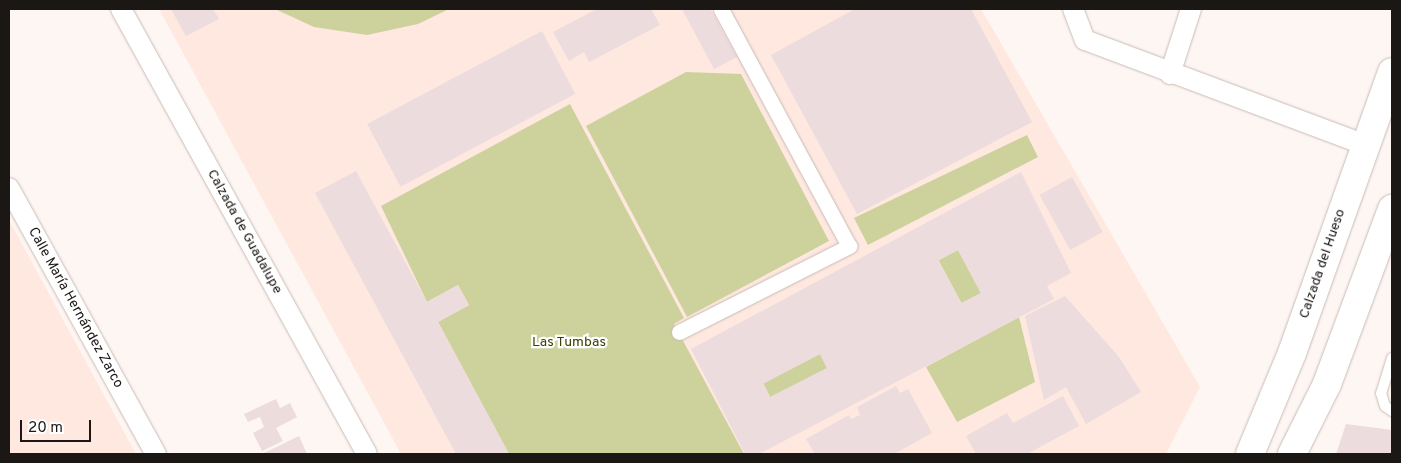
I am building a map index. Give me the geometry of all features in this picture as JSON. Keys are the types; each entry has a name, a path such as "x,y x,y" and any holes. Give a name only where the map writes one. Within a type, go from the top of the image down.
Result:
{"main road":[{"name":"Calzada del Hueso","path":"1250,454 1292,353 1364,144 1392,72"},
{"path":"1292,454 1327,384 1392,209"}],"street":[{"name":"Calzada de Guadalupe","path":"121,9 367,454"},
{"path":"679,332 849,246 721,9"},
{"path":"1073,9 1085,40 1170,74 1364,144"},
{"path":"1170,74 1191,9"},
{"name":"Calle María Hernández Zarco","path":"9,188 156,454"}],"lane":[{"path":"1392,358 1381,392 1385,406 1392,411"}],"shaded area":[{"path":"159,9 981,9 1200,387 1166,454 401,454"},
{"path":"9,220 136,454 9,454"}],"green space":[{"path":"275,9 449,9 418,24 367,35 314,27"},
{"path":"686,72 741,74 829,241 687,317 586,126"},
{"name":"Las Tumbas","path":"570,104 684,318 674,324 744,454 509,454 438,322 469,305 458,285 427,302 381,206"},
{"path":"1027,135 1038,157 868,245 854,218"},
{"path":"958,250 981,293 962,304 939,260"},
{"path":"1019,317 1035,382 957,422 926,367"},
{"path":"820,354 827,368 770,397 763,383"}],"building":[{"path":"171,9 213,9 219,19 186,36"},
{"path":"597,9 651,9 660,25 589,62 584,52 569,61 553,32"},
{"path":"682,9 710,9 737,57 714,69"},
{"path":"855,9 971,9 1032,122 857,214 771,55"},
{"path":"542,31 575,94 401,187 367,124"},
{"path":"356,171 427,302 458,285 469,305 438,322 509,454 456,454 315,193"},
{"path":"1021,172 1071,273 1047,286 1054,299 759,454 745,454 691,349","holes":["958,250 981,293 961,303 938,260","820,354 827,368 770,397 763,384"]},
{"path":"1072,177 1103,232 1070,250 1040,195"},
{"path":"1065,296 1119,357 1141,392 1086,424 1066,387 1044,400 1025,316"},
{"path":"896,386 900,393 908,389 932,433 894,454 815,454 806,439 849,415 851,419 860,415 857,407"},
{"path":"1063,396 1079,426 1027,454 976,454 966,436 1007,413 1013,423"},
{"path":"276,399 280,408 290,403 297,417 276,428 283,441 262,451 253,433 264,427 260,417 248,422 244,414"},
{"path":"1346,424 1392,430 1392,454 1336,454"},
{"path":"299,436 307,454 262,454"}]}
